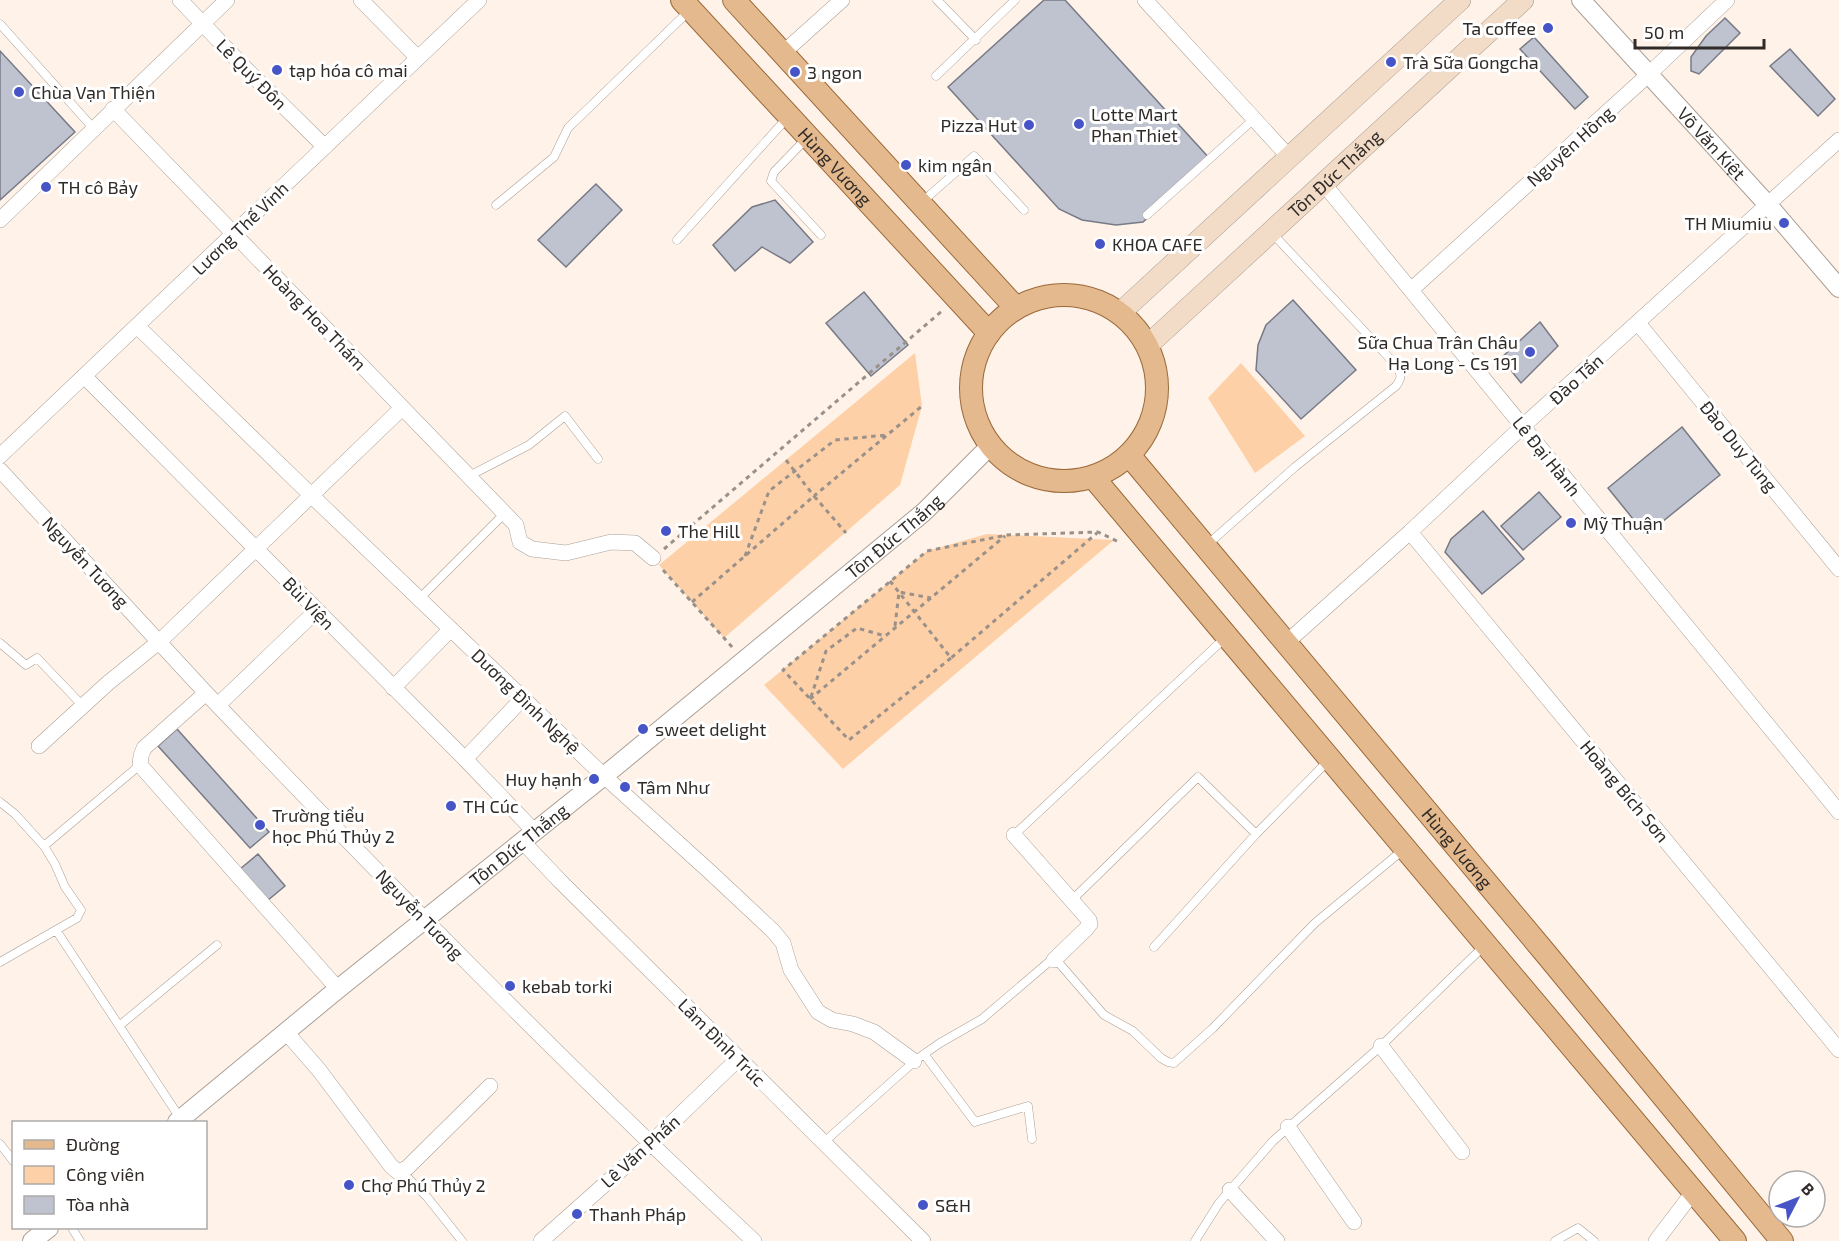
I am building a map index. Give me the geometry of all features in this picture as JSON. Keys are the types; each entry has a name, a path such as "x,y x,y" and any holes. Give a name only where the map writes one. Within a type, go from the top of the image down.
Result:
{"main road":[{"path":"734,0 1016,308"},
{"path":"1120,313 1460,0"},
{"name":"Tôn Đức Thắng","path":"1147,346 1523,0"},
{"name":"Hùng Vương","path":"686,5 989,333"},
{"path":"1069,295 1096,300 1120,313 1135,328 1147,346 1155,368 1157,392 1154,415 1144,437 1129,455 1113,468 1094,477 1066,481 1038,477 1012,465 991,445 976,419 971,389 975,360 989,333 1001,319 1016,308 1042,297 1069,295"},
{"name":"Hùng Vương","path":"1129,455 1516,918 1782,1241"},
{"path":"1094,477 1735,1241"},
{"path":"1486,944 1516,918"}],"street":[{"name":"Lê Quý Đôn","path":"180,0 325,147"},
{"path":"0,220 227,0"},
{"path":"361,0 418,58"},
{"name":"Lương Thế Vinh","path":"0,456 479,0"},
{"path":"784,52 842,0"},
{"path":"1145,0 1289,157"},
{"name":"Võ Văn Kiệt","path":"1581,0 1768,205 1839,288"},
{"name":"Nguyên Hồng","path":"1412,290 1727,0"},
{"name":"Hoàng Hoa Thám","path":"113,109 505,513 516,525 520,542 532,549 567,553 611,542 635,543 653,558"},
{"name":"Đào Tấn","path":"1286,643 1839,140"},
{"name":"Lê Đại Hành","path":"1323,183 1839,812"},
{"name":"Đào Duy Tùng","path":"1638,323 1839,569"},
{"name":"Dương Đình Nghệ","path":"137,326 604,776 773,931 783,943 791,970 818,1012 832,1020 853,1024 874,1032 919,1058"},
{"name":"Bùi Viện","path":"84,376 465,759 528,836"},
{"path":"39,746 160,641 402,408"},
{"name":"Tôn Đức Thắng","path":"179,1121 338,989 604,776 924,512 991,445"},
{"name":"Nguyễn Tương","path":"0,470 206,693 424,920 650,1144 754,1241"},
{"name":"Hoàng Bích Sơn","path":"1410,532 1839,1050"},
{"path":"218,705 316,611"},
{"path":"393,688 451,629"},
{"path":"206,693 144,748 140,765 338,989"},
{"path":"465,759 523,698"},
{"path":"1014,835 1089,920 1090,924 1054,960"},
{"name":"Lâm Đình Trúc","path":"528,836 560,881 923,1241"},
{"path":"286,1032 319,1070 395,1171 402,1172 490,1086"},
{"path":"1381,1046 1462,1152"},
{"name":"Lê Văn Phấn","path":"541,1241 650,1144 738,1059"},
{"path":"1288,1127 1354,1222"},
{"path":"1230,1190 1277,1241"},
{"path":"1657,1240 1694,1191"},
{"path":"32,1241 47,1229"}],"lane":[{"path":"937,0 975,40"},
{"path":"936,76 1015,0"},
{"path":"496,205 554,157 568,128 686,5"},
{"path":"0,24 94,129"},
{"path":"677,240 789,116"},
{"path":"1147,215 1254,118"},
{"path":"808,137 774,172 771,181 821,235"},
{"path":"921,203 974,156 1023,210"},
{"path":"1205,547 1295,467 1401,380 1401,374 1395,364 1271,232"},
{"path":"469,476 529,445 565,416 598,459"},
{"path":"420,599 505,513"},
{"path":"1014,835 1227,636"},
{"path":"0,643 26,665 37,658 83,706"},
{"path":"1154,947 1256,834 1330,759"},
{"path":"44,846 140,765"},
{"path":"1072,900 1198,777 1256,834"},
{"path":"0,802 19,818 44,846 65,887 81,910 77,918 0,962"},
{"path":"823,1143 919,1058 982,1019 1044,964 1054,960 1104,1015 1124,1024 1161,1058 1174,1063 1213,1028 1315,923 1406,849"},
{"path":"56,930 179,1121"},
{"path":"1195,1241 1219,1203 1273,1141 1381,1046 1486,944"},
{"path":"119,1026 217,945"},
{"path":"919,1058 975,1122 1028,1106 1032,1139"},
{"path":"0,1144 12,1159"},
{"path":"402,1172 427,1197 462,1241"},
{"path":"1555,1241 1578,1228 1594,1241"}],"path":[{"path":"744,660 653,558 957,298"},
{"path":"692,602 922,406"},
{"path":"745,556 769,491 835,440 887,435"},
{"path":"786,460 846,533"},
{"path":"1098,532 951,658 849,740 783,670 927,551 1007,535 1098,532 1127,546"},
{"path":"810,699 1007,535"},
{"path":"890,581 951,658"},
{"path":"899,592 931,598"},
{"path":"895,628 899,592"},
{"path":"810,699 826,651 857,628 886,636"}],"green space":[{"path":"915,353 922,406 900,485 724,638 659,565"},
{"path":"1241,363 1305,436 1255,473 1208,398"},
{"path":"987,534 1114,540 843,769 764,685 927,551"}],"building":[{"name":"Lotte Mart Phan Thiet","path":"1044,0 1065,0 1211,160 1143,222 1116,225 1082,220 1059,209 948,87"},
{"path":"1725,18 1740,33 1699,74 1691,71 1691,57 1706,36"},
{"path":"1534,37 1588,97 1575,109 1520,49"},
{"path":"1790,49 1835,99 1818,116 1770,66"},
{"name":"Chùa Vạn Thiện","path":"0,51 75,132 0,200"},
{"path":"596,184 622,210 566,267 538,240"},
{"path":"775,200 813,242 790,263 762,247 735,271 713,245 752,207"},
{"path":"864,292 908,345 871,376 826,323"},
{"path":"1293,300 1356,370 1301,419 1256,370 1258,345 1266,325"},
{"name":"Sữa Chua Trân Châu Hạ Long - Cs 191","path":"1540,322 1558,346 1521,383 1501,358"},
{"path":"1682,427 1720,475 1646,535 1608,488"},
{"path":"1539,492 1561,517 1523,550 1501,526"},
{"path":"1483,511 1524,559 1482,594 1445,552 1451,539"},
{"path":"177,729 269,832 250,848 158,746"},
{"path":"258,854 285,886 267,901 240,869"}],"place":[{"name":"Ta coffee","path":"1548,28"},
{"name":"Trà Sữa Gongcha","path":"1391,62"},
{"name":"tạp hóa cô mai","path":"277,70"},
{"name":"3 ngon","path":"795,72"},
{"name":"Chùa Vạn Thiện","path":"19,92"},
{"name":"Lotte Mart Phan Thiet","path":"1079,124"},
{"name":"Pizza Hut","path":"1029,125"},
{"name":"kim ngân","path":"906,165"},
{"name":"TH cô Bảy","path":"46,187"},
{"name":"TH Miumiu","path":"1784,223"},
{"name":"KHOA CAFE","path":"1100,244"},
{"name":"Sữa Chua Trân Châu Hạ Long - Cs 191","path":"1530,352"},
{"name":"Mỹ Thuận","path":"1571,523"},
{"name":"The Hill","path":"666,531"},
{"name":"sweet delight","path":"643,729"},
{"name":"Huy hạnh","path":"594,779"},
{"name":"Tâm Như","path":"625,787"},
{"name":"TH Cúc","path":"451,806"},
{"name":"Trường tiểu học Phú Thủy 2","path":"260,825"},
{"name":"kebab torki","path":"510,986"},
{"name":"Chợ Phú Thủy 2","path":"349,1185"},
{"name":"S&H","path":"923,1205"},
{"name":"Thanh Pháp","path":"577,1214"}]}
